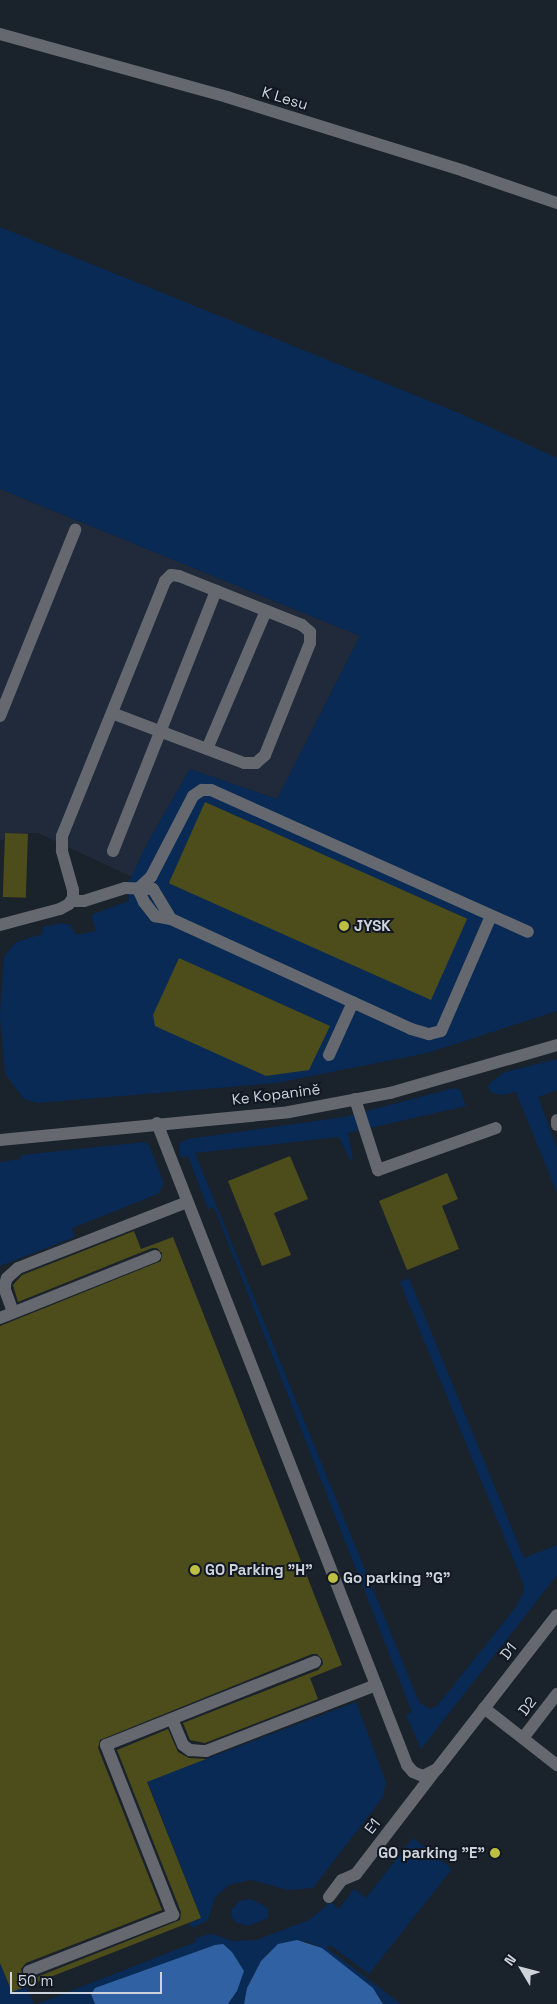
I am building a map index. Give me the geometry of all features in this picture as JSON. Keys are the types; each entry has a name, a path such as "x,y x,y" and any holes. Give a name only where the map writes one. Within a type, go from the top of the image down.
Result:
{"street":[{"name":"K Lesu","path":"0,34 227,97 464,171 557,203"},
{"path":"0,716 75,530"},
{"path":"71,901 73,890 62,851 62,836 165,581 171,575 179,576 302,625 310,632 310,643 265,756 256,764 244,763 112,713"},
{"path":"113,851 216,591"},
{"path":"207,749 266,611"},
{"path":"0,924 60,909 71,901 84,901 125,888 138,889 151,877 192,796 202,790 211,790 528,932"},
{"path":"138,889 144,902 155,916 171,919 411,1029 429,1034 441,1031 491,916"},
{"path":"329,1055 353,1002"},
{"name":"Ke Kopanině","path":"0,1140 157,1123 289,1112 390,1093 553,1046"},
{"path":"355,1099 378,1170 496,1128"},
{"path":"157,1123 410,1769 419,1776 432,1772"},
{"path":"13,1312 5,1290 7,1278 12,1272 187,1202"},
{"path":"0,1318 155,1256"},
{"name":"D1","path":"484,1708 557,1615"},
{"path":"29,1971 173,1915 106,1745 315,1662"},
{"path":"172,1719 184,1745 190,1750 206,1751 376,1685"},
{"name":"D2","path":"523,1738 557,1694"},
{"path":"484,1708 557,1765"},
{"name":"E1","path":"328,1897 342,1880 356,1874 432,1772 484,1708"}],"shaded area":[{"path":"0,227 459,413 557,458 557,1011 427,1053 276,1083 38,1103 24,1099 5,1074 0,1016 4,957 16,942 42,934 43,927 61,923 70,925 76,935 96,931 92,918 93,914 129,901 127,885 149,840 190,769 277,799 360,636 0,489"},
{"path":"0,489 360,636 277,799 190,769 149,840 132,877 38,833 5,833 4,840 0,840"},
{"path":"557,1059 557,1090 538,1097 557,1148 557,1193 516,1092 501,1095 490,1092 488,1087 491,1082 505,1072"},
{"path":"454,1088 460,1090 466,1106 348,1133 353,1159 350,1160 339,1137 195,1153 419,1702 430,1709 437,1706 516,1607 524,1591 523,1583 400,1282 409,1278 524,1558 557,1545 557,1575 421,1749 406,1715 412,1712 214,1207 208,1209 188,1156 181,1158 179,1148 181,1142 188,1139 344,1117"},
{"path":"145,1142 150,1147 164,1184 158,1194 72,1228 75,1237 0,1266 0,1162 21,1159 21,1155"},
{"path":"356,1702 386,1782 383,1797 313,1888 288,1890 251,1880 229,1885 215,1897 208,1920 192,1928 189,1923 201,1918 134,1747 166,1774"},
{"path":"413,1838 452,1869 369,1974 330,1945 327,1948 401,2004 383,2004 380,1997 322,1948 305,1941 269,1952 261,1961 247,1988 244,2004 228,2004 237,1991 91,1994 95,2004 37,2004 196,1942 195,1939 205,1935 213,1934 232,1941 256,1940 309,1920 331,1902 339,1909 354,1889 366,1898"},
{"path":"251,1899 268,1908 268,1918 249,1926 237,1923 231,1916 232,1909 239,1901"},
{"path":"297,1940 322,1948 373,1988 383,2004 244,2004 247,1988 261,1961 278,1944"},
{"path":"223,1944 232,1952 244,1971 237,1991 228,2004 95,2004 91,1994 95,1988 215,1945"},
{"path":"0,1963 11,1992 26,1986 34,2004 0,2004"}],"building":[{"path":"205,802 467,919 431,1000 169,883"},
{"path":"5,833 28,834 26,898 3,897"},
{"path":"179,958 330,1026 309,1070 266,1076 155,1026 153,1015"},
{"path":"290,1156 308,1199 274,1213 291,1255 262,1266 228,1181"},
{"path":"447,1173 458,1199 442,1206 459,1249 407,1270 379,1201"},
{"name":"GO Parking \"H\"","path":"134,1231 141,1249 173,1237 342,1665 310,1678 318,1699 205,1743 190,1740 183,1723 318,1670 323,1664 322,1659 317,1654 312,1654 100,1740 98,1748 162,1910 26,1963 21,1969 22,1974 27,1979 32,1979 180,1920 181,1912 117,1750 168,1729 178,1752 189,1758 206,1759 147,1782 201,1918 12,1992 0,1963 0,1326 161,1261 162,1253 157,1248 152,1248 18,1302 13,1285 22,1275"}],"place":[{"name":"JYSK","path":"344,926"},
{"name":"GO Parking \"H\"","path":"195,1570"},
{"name":"Go parking \"G\"","path":"333,1578"},
{"name":"GO parking \"E\"","path":"495,1853"}]}
